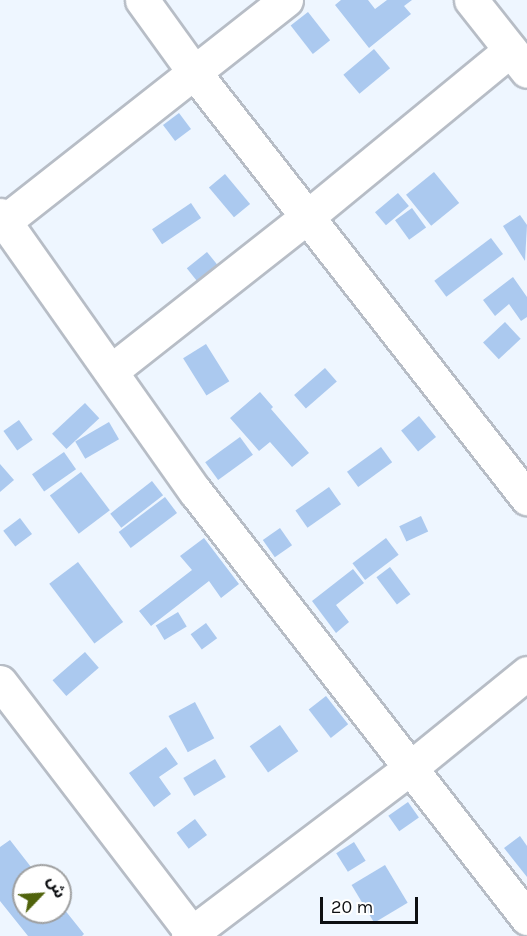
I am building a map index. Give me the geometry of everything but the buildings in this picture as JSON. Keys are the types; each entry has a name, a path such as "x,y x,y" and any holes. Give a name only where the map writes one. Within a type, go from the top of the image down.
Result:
{"street":[{"path":"142,0 194,72 527,498"},
{"path":"286,0 2,220 195,491 527,918"},
{"path":"111,371 307,217 519,60 471,0"},
{"path":"0,682 191,935 409,769 527,673"}]}
